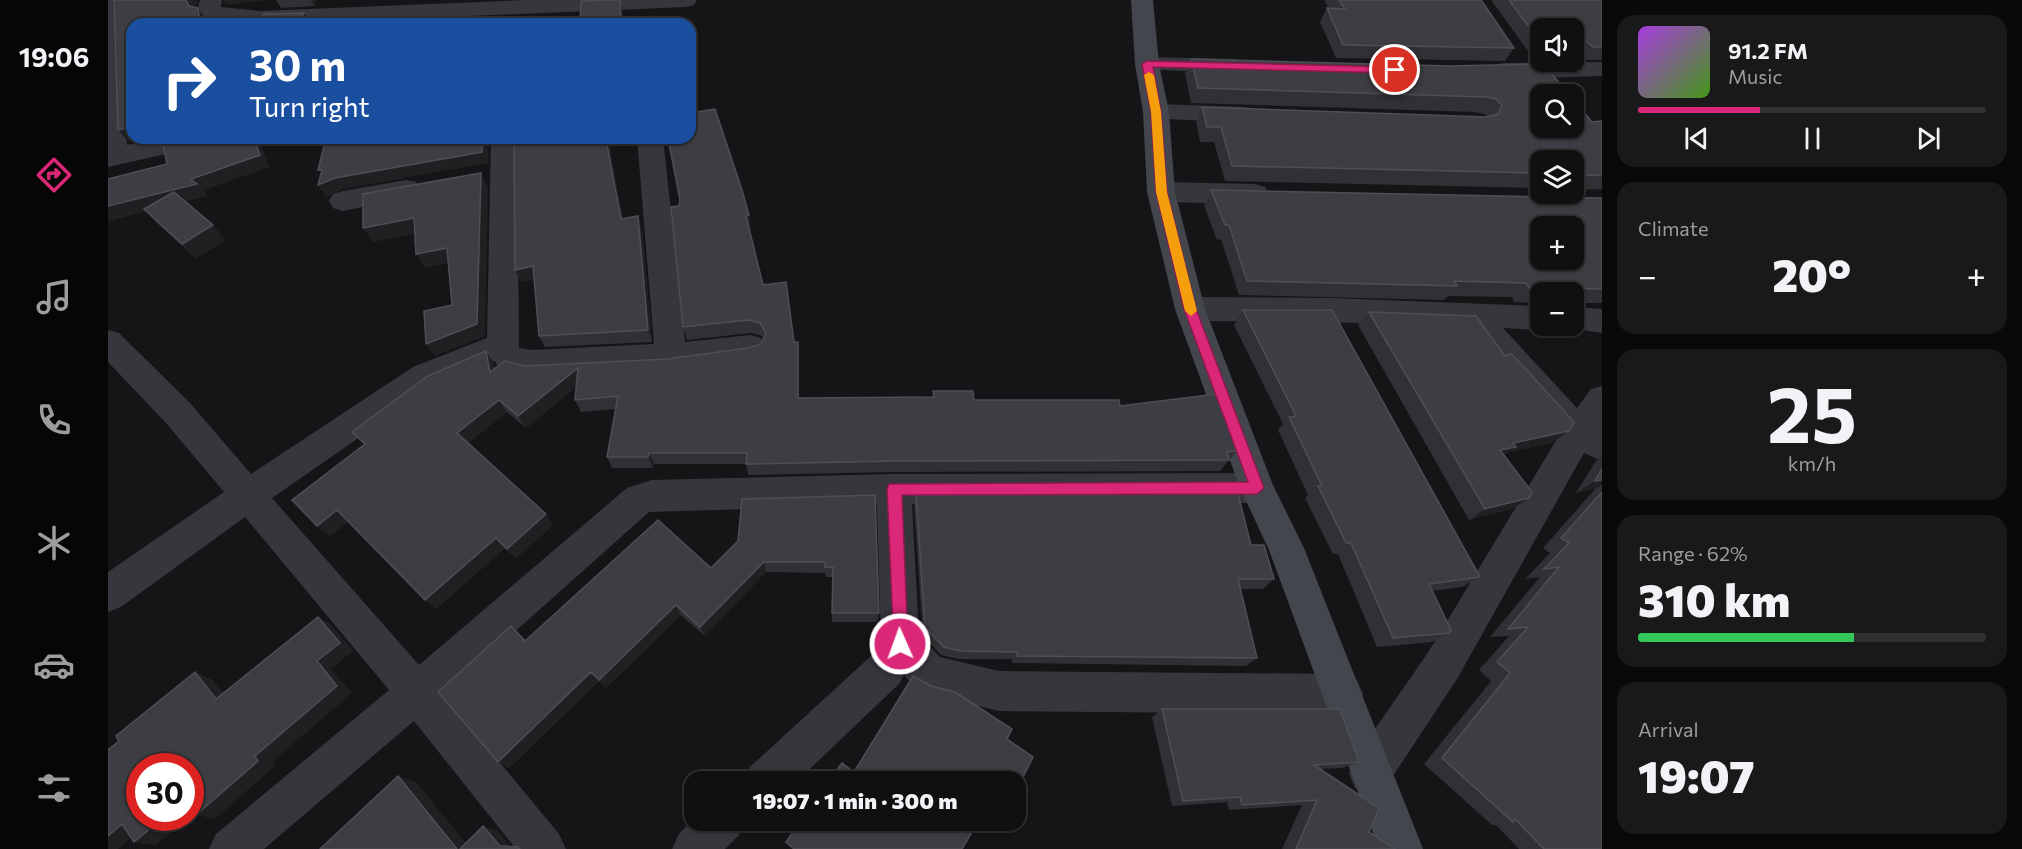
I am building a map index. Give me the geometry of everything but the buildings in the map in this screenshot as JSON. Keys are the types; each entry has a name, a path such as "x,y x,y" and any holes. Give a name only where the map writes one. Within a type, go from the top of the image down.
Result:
{"street":[{"path":"110,0 111,157 173,144"},
{"path":"211,12 686,0"},
{"path":"1142,0 1147,64 1156,112 1161,192 1190,309 1257,488 1286,548 1343,694 1370,773 1401,849"},
{"path":"636,1 638,18"},
{"path":"1508,44 1527,71"},
{"path":"1147,64 1251,66"},
{"path":"1484,71 1602,69"},
{"path":"1156,112 1274,116"},
{"path":"502,144 494,174 502,345 509,358 532,363 671,356 750,347"},
{"path":"651,144 671,356"},
{"path":"343,201 436,184"},
{"path":"1161,192 1281,195"},
{"path":"1190,309 1331,310 1530,318"},
{"path":"1331,310 1348,341"},
{"path":"1472,315 1590,439"},
{"path":"1584,320 1602,321"},
{"path":"108,342 178,413 247,497 417,693 544,849"},
{"path":"108,594 327,440 424,376 502,345"},
{"path":"1370,773 1443,665 1478,576 1590,439 1602,399"},
{"path":"231,849 417,693 639,499 652,496 894,489 1257,488"},
{"path":"777,771 886,669 900,644 894,489"},
{"path":"900,644 929,674 999,691 1343,694"},
{"path":"694,849 713,831"}],"slow traffic":[{"path":"1149,75 1156,112 1161,192 1191,311"}],"route":[{"path":"900,644 894,489 1257,488 1190,309 1161,192 1156,112 1147,64 1395,70"}]}
